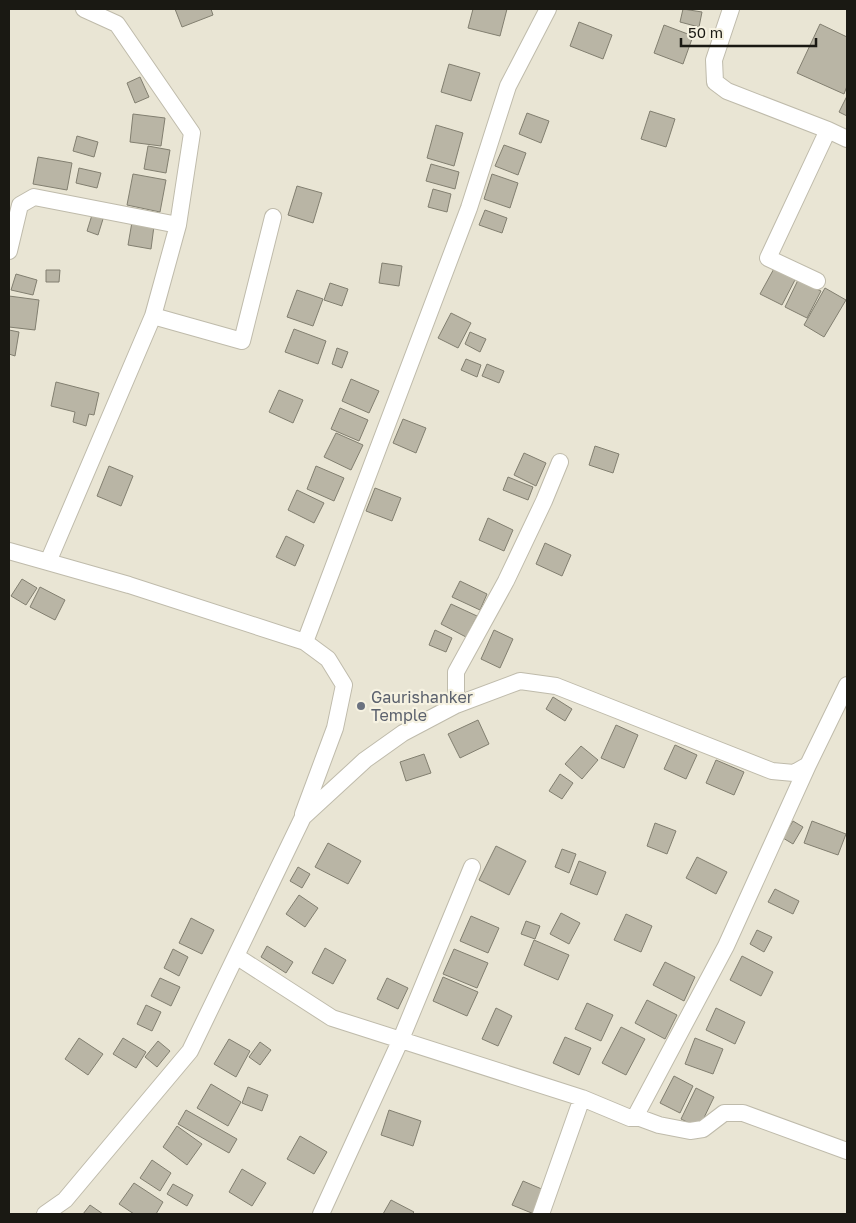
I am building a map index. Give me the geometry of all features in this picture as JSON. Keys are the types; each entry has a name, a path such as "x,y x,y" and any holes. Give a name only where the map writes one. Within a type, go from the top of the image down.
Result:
{"street":[{"path":"48,562 153,316 178,225 192,133 117,24 84,9"},
{"path":"305,642 469,208 508,86 548,9"},
{"path":"731,9 714,60 715,82 728,91 847,139"},
{"path":"818,281 768,258 828,130"},
{"path":"9,251 20,205 34,197 178,225"},
{"path":"153,316 242,340 273,218"},
{"path":"456,705 456,672 506,581 560,462"},
{"path":"9,551 129,585 305,642 328,660 344,685 335,728 303,816 190,1051 65,1200 45,1214"},
{"path":"303,816 365,760 403,733 456,705 520,681 556,686 772,771 794,773 808,765"},
{"path":"635,1117 726,946 847,684"},
{"path":"321,1214 401,1039 472,867"},
{"path":"236,956 332,1018 582,1098 630,1118 635,1117 659,1125 690,1131 703,1129 724,1112 742,1113 847,1151"},
{"path":"541,1214 582,1098"}],"building":[{"path":"175,9 211,9 213,15 182,27"},
{"path":"473,9 507,9 500,36 468,28"},
{"path":"683,9 702,12 699,27 680,22"},
{"path":"579,22 612,35 603,59 570,46"},
{"path":"820,24 847,37 847,86 844,94 797,73"},
{"path":"664,25 693,36 683,64 654,53"},
{"path":"449,64 480,73 471,101 441,92"},
{"path":"140,77 149,97 135,103 127,83"},
{"path":"847,96 847,116 839,112"},
{"path":"650,111 675,119 666,147 641,139"},
{"path":"527,113 549,121 541,143 519,134"},
{"path":"133,114 165,118 161,146 130,142"},
{"path":"436,125 463,133 454,166 427,158"},
{"path":"77,136 98,142 94,157 73,151"},
{"path":"504,145 526,153 518,175 495,166"},
{"path":"148,146 170,150 166,173 144,169"},
{"path":"38,157 72,163 67,190 33,184"},
{"path":"431,164 459,172 455,189 426,181"},
{"path":"79,168 101,173 97,188 76,183"},
{"path":"133,174 166,180 160,212 127,205"},
{"path":"492,174 518,183 510,208 484,199"},
{"path":"297,186 322,193 313,223 288,215"},
{"path":"433,189 451,194 447,212 428,207"},
{"path":"485,210 507,218 502,233 479,225"},
{"path":"92,215 103,219 98,235 87,231"},
{"path":"132,222 154,226 151,249 128,245"},
{"path":"382,263 402,266 399,286 379,283"},
{"path":"776,265 797,276 782,305 760,294"},
{"path":"46,270 60,270 59,282 46,282"},
{"path":"16,274 37,280 33,295 11,290"},
{"path":"798,280 821,291 807,318 785,307"},
{"path":"330,283 348,289 342,306 324,300"},
{"path":"825,288 846,300 824,337 804,325"},
{"path":"297,290 323,299 313,326 287,317"},
{"path":"9,296 39,300 35,330 9,327"},
{"path":"451,313 471,323 458,348 438,338"},
{"path":"294,329 326,341 318,364 285,352"},
{"path":"9,330 19,332 15,356 9,354"},
{"path":"470,332 486,339 480,352 465,344"},
{"path":"337,348 348,352 342,368 332,364"},
{"path":"466,359 481,365 477,377 461,370"},
{"path":"487,364 504,371 499,383 482,376"},
{"path":"351,379 379,391 369,413 342,401"},
{"path":"56,382 99,393 94,415 89,414 86,426 73,422 75,412 51,406"},
{"path":"279,390 303,400 293,423 269,412"},
{"path":"340,408 368,420 359,441 331,429"},
{"path":"403,419 426,428 416,453 393,443"},
{"path":"336,433 363,445 351,470 324,457"},
{"path":"595,446 619,454 613,473 589,465"},
{"path":"524,453 546,463 536,486 514,475"},
{"path":"109,466 133,476 121,506 97,496"},
{"path":"316,466 344,478 334,501 307,489"},
{"path":"508,477 533,487 528,500 503,490"},
{"path":"375,488 401,498 392,521 366,511"},
{"path":"297,490 324,503 314,523 288,510"},
{"path":"488,518 513,530 504,551 479,540"},
{"path":"286,536 304,545 295,566 276,557"},
{"path":"545,543 571,555 562,576 536,564"},
{"path":"22,579 37,588 26,605 11,596"},
{"path":"460,581 487,594 480,610 452,597"},
{"path":"40,587 65,600 55,620 30,607"},
{"path":"451,604 477,616 466,637 441,624"},
{"path":"435,630 452,638 446,652 429,645"},
{"path":"494,630 513,639 500,668 481,659"},
{"path":"553,697 572,709 565,721 546,709"},
{"path":"478,720 489,744 460,758 448,734"},
{"path":"616,725 638,735 624,768 601,758"},
{"path":"675,745 697,755 686,779 664,769"},
{"path":"581,746 598,760 582,779 565,764"},
{"path":"424,754 431,773 406,781 400,762"},
{"path":"716,760 744,772 734,795 706,783"},
{"path":"560,774 573,783 562,799 549,791"},
{"path":"793,821 803,827 793,844 783,838"},
{"path":"812,821 846,834 838,855 804,843"},
{"path":"655,823 676,831 667,854 647,846"},
{"path":"328,843 361,861 348,884 315,867"},
{"path":"496,846 526,861 509,895 479,880"},
{"path":"562,849 576,854 569,873 555,867"},
{"path":"697,857 727,872 716,894 686,878"},
{"path":"579,861 606,872 597,895 570,884"},
{"path":"298,867 310,874 302,888 290,881"},
{"path":"775,889 799,901 793,914 768,902"},
{"path":"299,895 318,908 305,927 286,914"},
{"path":"561,913 580,923 569,944 550,934"},
{"path":"626,914 652,926 641,952 614,940"},
{"path":"471,916 499,928 488,953 460,941"},
{"path":"191,918 214,930 202,954 179,943"},
{"path":"526,921 540,926 535,939 521,934"},
{"path":"757,930 772,937 764,952 750,944"},
{"path":"534,940 569,955 558,980 524,965"},
{"path":"267,946 293,962 286,973 261,957"},
{"path":"325,948 346,960 333,984 312,973"},
{"path":"173,949 188,957 179,976 164,968"},
{"path":"454,949 488,963 477,988 443,974"},
{"path":"742,956 773,972 761,996 730,980"},
{"path":"665,962 695,977 684,1001 653,985"},
{"path":"443,977 478,992 467,1016 433,1001"},
{"path":"160,978 180,987 171,1006 151,996"},
{"path":"387,978 408,988 398,1009 377,999"},
{"path":"647,1000 677,1015 665,1039 635,1023"},
{"path":"587,1003 613,1015 601,1041 575,1029"},
{"path":"146,1005 161,1012 152,1031 137,1024"},
{"path":"496,1008 512,1016 498,1046 482,1039"},
{"path":"716,1008 745,1022 735,1044 706,1030"},
{"path":"621,1027 645,1039 626,1075 602,1063"},
{"path":"565,1037 591,1048 579,1075 553,1063"},
{"path":"79,1038 103,1054 88,1075 65,1059"},
{"path":"123,1038 146,1052 136,1068 113,1054"},
{"path":"695,1038 723,1049 713,1074 685,1064"},
{"path":"229,1039 250,1051 236,1077 214,1064"},
{"path":"158,1041 170,1051 157,1067 145,1057"},
{"path":"260,1042 271,1050 260,1065 249,1057"},
{"path":"674,1076 693,1086 680,1113 660,1103"},
{"path":"211,1084 241,1102 228,1126 197,1108"},
{"path":"248,1087 268,1095 262,1111 242,1103"},
{"path":"696,1088 714,1097 699,1128 681,1119"},
{"path":"186,1110 237,1139 229,1153 178,1124"},
{"path":"389,1110 421,1121 413,1146 381,1135"},
{"path":"177,1126 202,1144 187,1165 163,1147"},
{"path":"300,1136 327,1152 314,1174 287,1159"},
{"path":"152,1160 171,1173 160,1191 140,1178"},
{"path":"242,1169 266,1183 252,1206 229,1192"},
{"path":"523,1181 544,1190 534,1214 512,1205"},
{"path":"134,1183 163,1202 156,1214 134,1214 119,1204"},
{"path":"173,1184 193,1195 187,1206 167,1194"},
{"path":"391,1200 414,1212 412,1214 383,1214"},
{"path":"90,1205 103,1214 83,1214"}],"place":[{"name":"Gaurishanker Temple","path":"361,706"}]}
